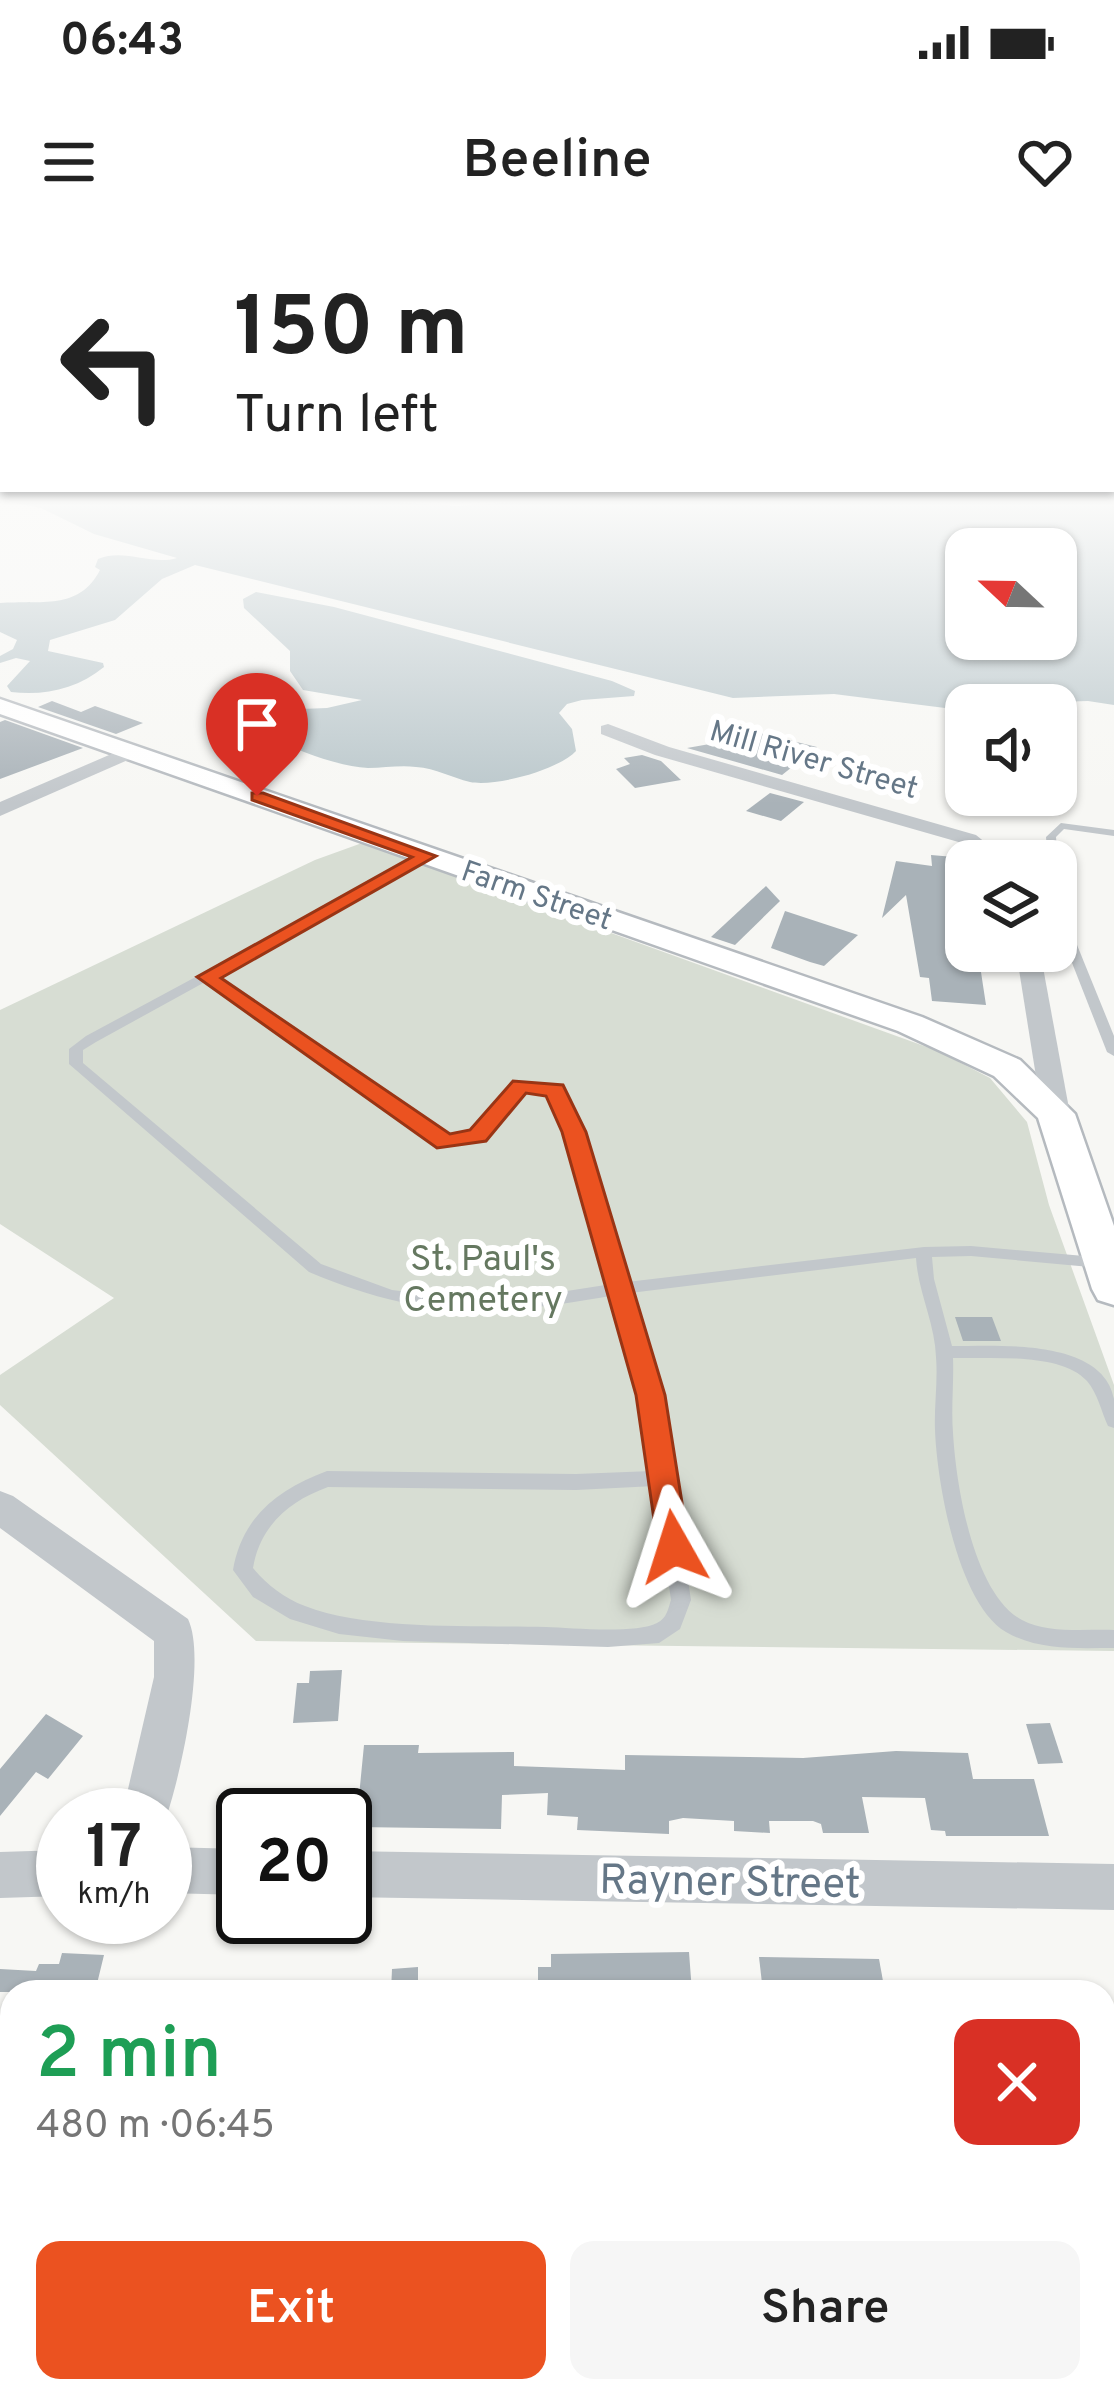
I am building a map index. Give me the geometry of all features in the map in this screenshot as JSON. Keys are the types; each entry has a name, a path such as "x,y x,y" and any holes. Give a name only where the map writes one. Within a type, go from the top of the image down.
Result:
{"street":[{"name":"Farm Street","path":"0,706 946,1038 1007,1068 1056,1114"},
{"name":"Mill River Street","path":"608,730 662,752 971,840"},
{"path":"0,810 130,752"},
{"path":"1032,972 1056,1114 1111,1272"},
{"path":"0,1507 174,1632 176,1677 151,1788"},
{"path":"0,1875 36,1874"},
{"name":"Rayner Street","path":"372,1874 1114,1887"}],"lane":[{"path":"1051,840 1061,826 1114,832"},
{"path":"427,856 92,1039 72,1055 76,1064 315,1268 394,1299 487,1308 924,1252 971,1251 1111,1272"},
{"path":"1077,952 1107,1016 1114,1052"},
{"path":"207,977 446,1142 478,1136 520,1086 555,1090 574,1132 650,1395 666,1478 681,1600 673,1623 659,1634 608,1638 339,1625 298,1613 260,1591 243,1570 244,1545 266,1515 302,1487 327,1479 576,1482 666,1478"},
{"path":"924,1252 923,1273 946,1352 944,1435 962,1535 984,1597 1008,1624 1038,1635 1114,1639"},
{"path":"946,1352 1005,1353 1080,1366 1106,1397 1114,1421"}],"green space":[{"name":"St. Paul's Cemetery","path":"362,843 938,1051 990,1078 1027,1122 1049,1205 1114,1385 1114,1651 256,1641 0,1405 0,1375 114,1298 0,1224 0,1010 315,860"}],"shaded area":[{"path":"0,603 135,603 115,620 50,640 48,651 104,667 60,689 11,692 7,686 30,661 16,658 0,663 0,656 13,649 17,640 0,632"},
{"path":"243,603 334,607 612,681 635,691 634,696 567,704 559,713 572,729 576,751 556,765 510,779 481,783 423,768 356,767 270,736 265,720 275,710 327,708 362,700 303,690 290,671 290,651"},
{"path":"348,603 945,603 945,660 1077,660 1077,603 1114,603 1114,705 1077,701 1077,684 945,684 945,708 834,694 733,698"}],"building":[{"path":"52,701 81,712 95,706 143,723 116,734 38,707"},
{"path":"0,722 83,748 0,779"},
{"path":"736,727 817,747 782,775 687,748 738,739"},
{"path":"642,755 661,761 681,780 635,788 616,769 630,764 624,758"},
{"path":"770,793 804,802 781,821 746,811"},
{"path":"931,855 945,856 945,972 981,972 986,1005 932,1001 929,978 920,977 906,895 882,918 896,861 932,866"},
{"path":"766,886 780,901 735,945 711,937"},
{"path":"785,911 858,935 824,966 810,962 771,948"},
{"path":"955,1317 992,1317 1001,1341 963,1341"},
{"path":"342,1670 338,1721 293,1723 297,1683 309,1683 310,1671"},
{"path":"46,1714 83,1736 48,1779 36,1772 0,1816 0,1769"},
{"path":"1050,1723 1063,1763 1038,1764 1026,1724"},
{"path":"364,1745 419,1745 418,1753 514,1752 514,1766 625,1770 625,1755 803,1758 896,1751 968,1753 973,1779 1034,1779 1049,1836 946,1836 945,1831 931,1830 925,1798 862,1797 869,1833 823,1833 821,1824 813,1821 769,1821 770,1833 734,1831 734,1821 683,1818 669,1821 669,1834 577,1830 578,1817 547,1815 548,1793 502,1795 501,1829 372,1827 372,1788 360,1788"},
{"path":"689,1952 691,1980 538,1980 538,1967 551,1967 551,1954"},
{"path":"62,1953 104,1955 98,1980 0,1980 0,1969 36,1971 39,1964 59,1964"},
{"path":"759,1957 879,1959 883,1980 762,1980"},
{"path":"418,1967 418,1980 392,1980 392,1969"}],"route":[{"path":"257,796 427,856 207,977 446,1142 467,1142 478,1136 520,1086 555,1090 574,1132 650,1395 674,1547"}]}
